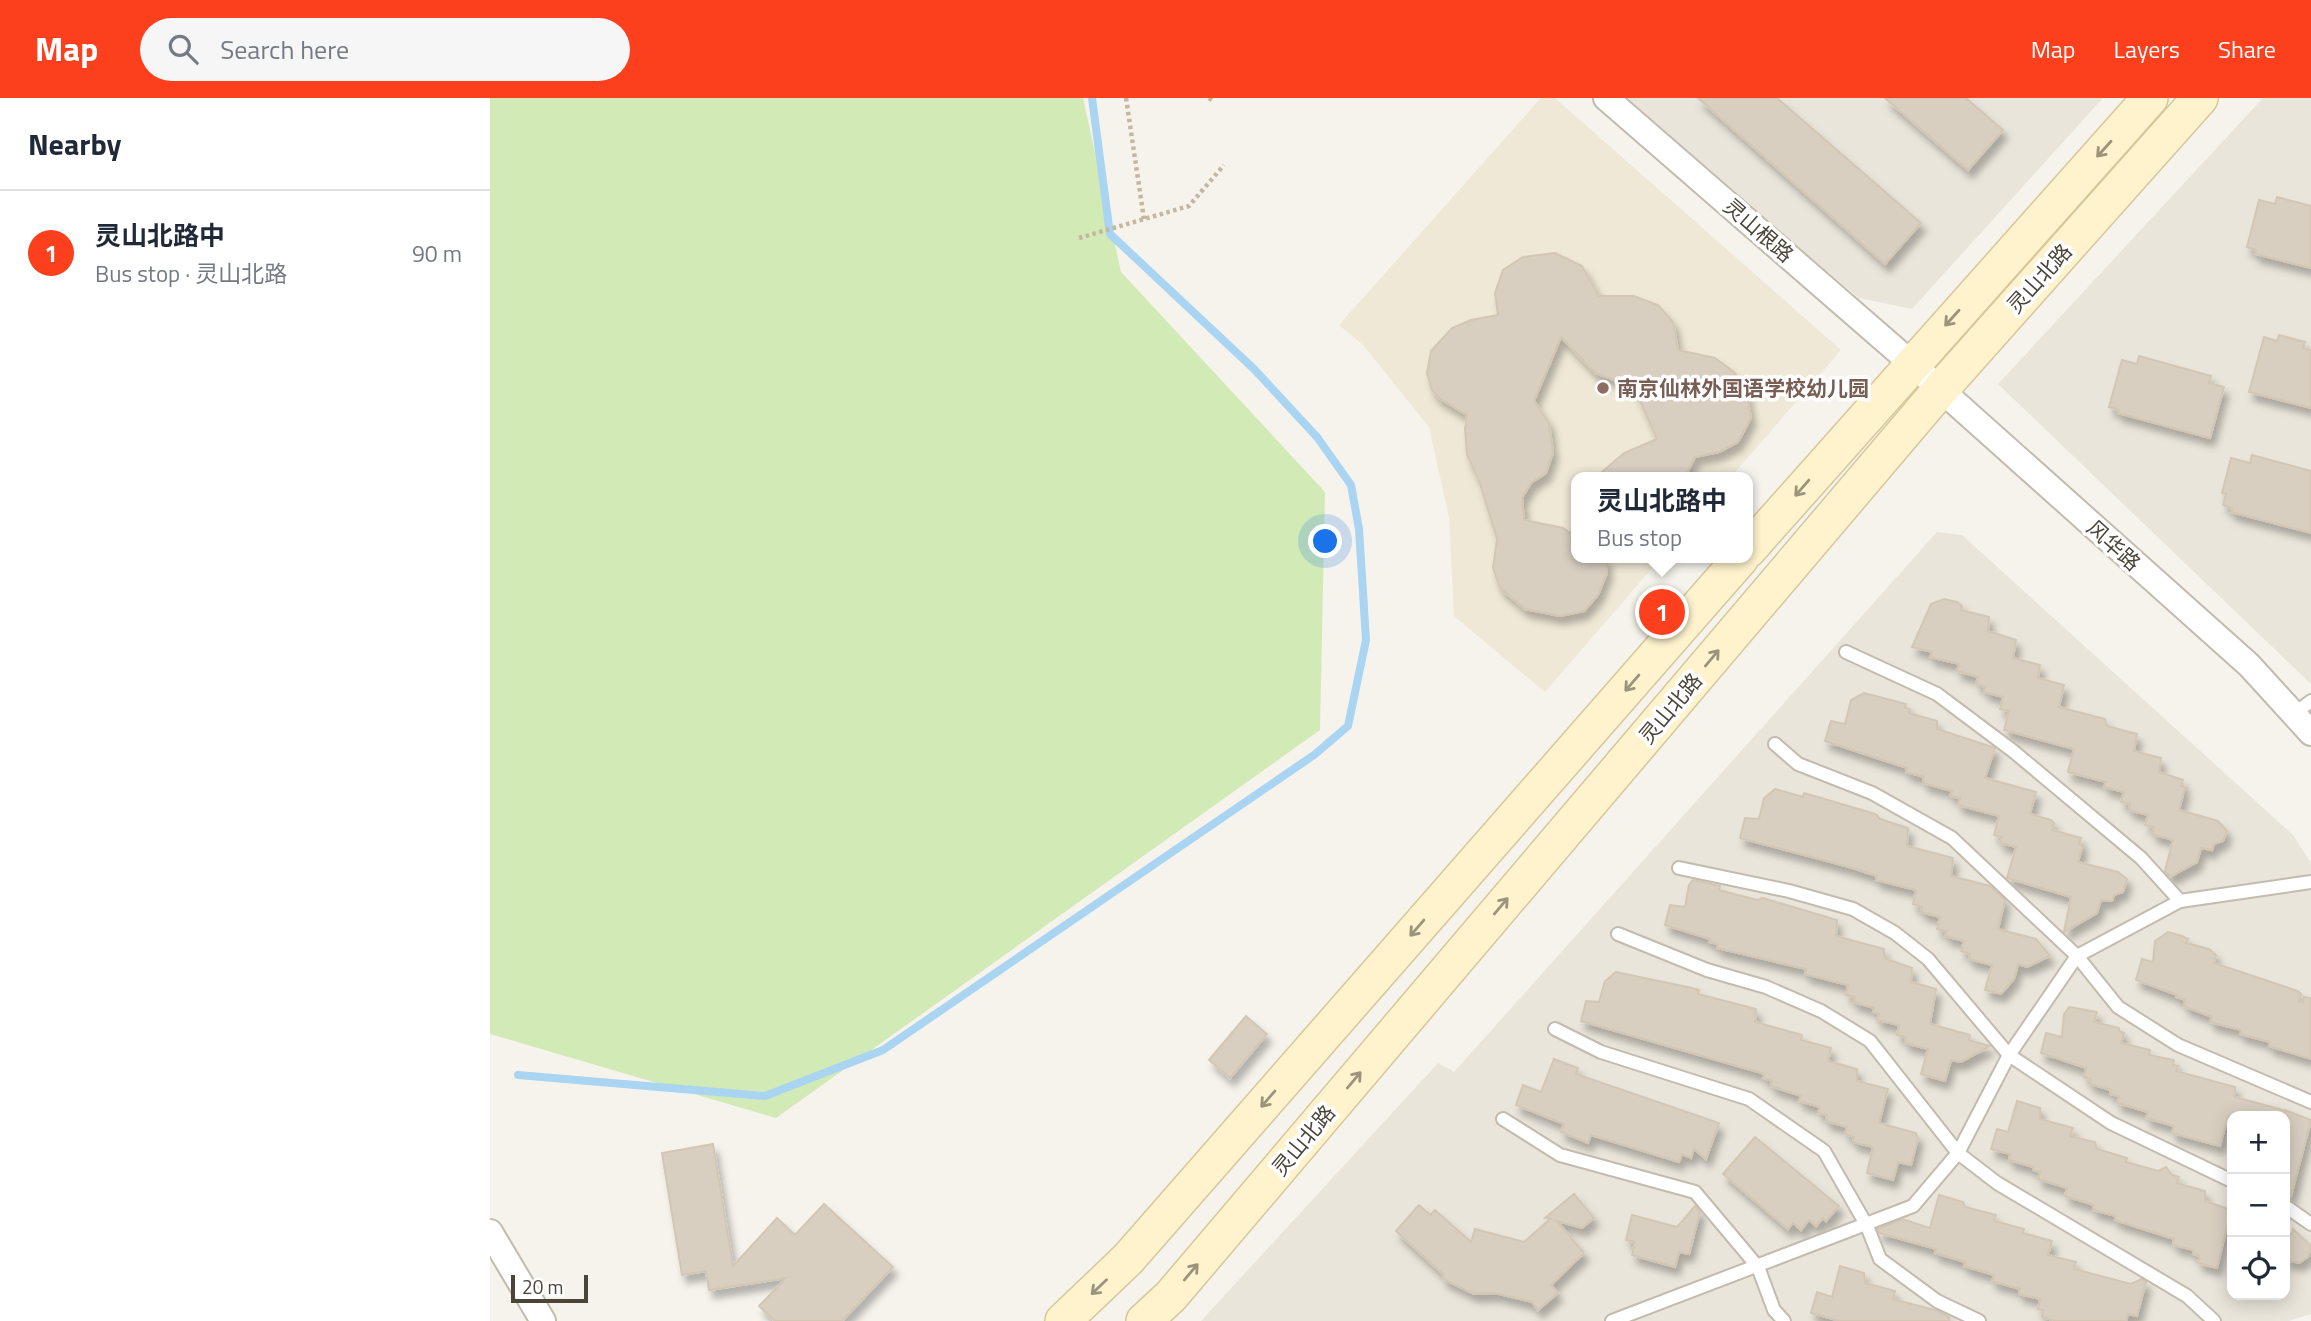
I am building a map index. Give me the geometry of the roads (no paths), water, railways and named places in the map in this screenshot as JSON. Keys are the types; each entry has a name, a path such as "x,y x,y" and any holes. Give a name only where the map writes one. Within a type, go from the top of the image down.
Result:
{"main road":[{"name":"灵山北路","path":"1753,544 2150,98"},
{"name":"灵山北路","path":"1144,1321 1171,1296 1940,390 2200,98"},
{"path":"1063,1321 1128,1259 1737,563"}],"street":[{"name":"灵山根路","path":"1606,98 1912,363"},
{"name":"风华路","path":"1912,363 2249,664 2303,708 2311,733"},
{"path":"490,1232 543,1321"},
{"path":"517,1274 556,1321"}],"lane":[{"path":"1846,652 1937,694 2014,751 2141,858 2180,901"},
{"path":"1775,744 1798,764 1872,793 1952,838 2077,956 2118,1007 2178,1045 2311,1101"},
{"path":"1679,868 1789,891 1863,915 1895,933 1928,959 2009,1055 2111,1123 2227,1179"},
{"path":"1612,1321 1867,1226 1913,1206 1958,1153 2009,1055 2077,956 2180,901 2311,881"},
{"path":"1618,934 1707,971 1777,992 1821,1011 1870,1041 1958,1153 1997,1183 2186,1296 2214,1321"},
{"path":"1555,1029 1601,1052 1749,1099 1824,1151 1867,1226 1880,1259 1937,1301 1979,1321"},
{"path":"1503,1119 1560,1155 1695,1192 1758,1267 1774,1310 1784,1321"},
{"path":"2290,1209 2311,1224"}],"waterway":[{"path":"518,1075 765,1096 883,1050 1314,755 1348,726 1366,640 1359,529 1351,485 1317,437 1254,369 1110,234 1092,98"}],"place":[{"name":"南京仙林外国语学校幼儿园","path":"1603,388"},
{"name":"灵山北路中","path":"1662,612"}]}
